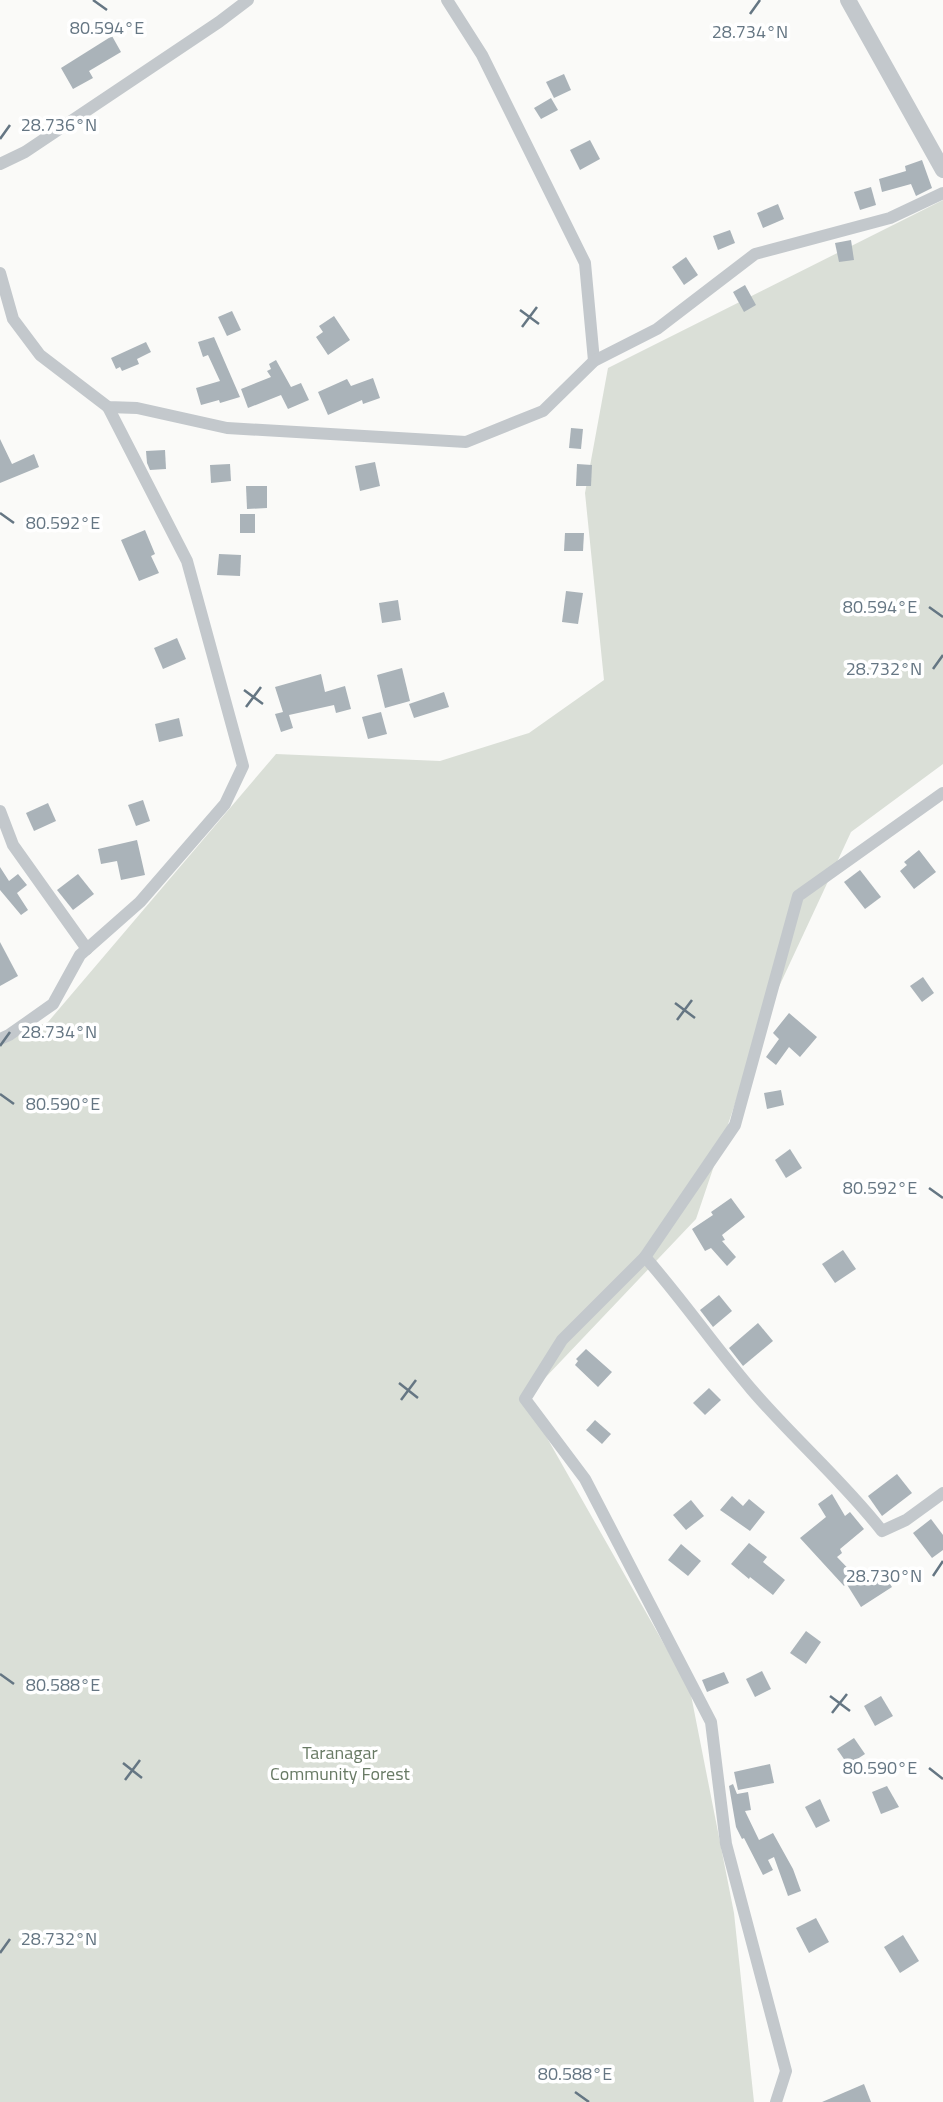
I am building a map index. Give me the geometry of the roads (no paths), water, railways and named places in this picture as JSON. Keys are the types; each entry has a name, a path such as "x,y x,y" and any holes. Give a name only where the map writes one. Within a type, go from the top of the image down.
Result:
{"street":[{"path":"0,164 25,152 248,0"},
{"path":"447,0 482,55 585,263 594,361"},
{"path":"848,0 943,170"},
{"path":"108,407 136,408 227,428 466,442 543,411 594,361 657,329 755,254 890,218 943,193"},
{"path":"0,273 13,319 40,355 108,407 187,562 243,766 225,804 140,902 80,955 53,1004 0,1039"},
{"path":"776,2102 786,2071 726,1844 711,1722 585,1479 525,1399 562,1340 645,1257 735,1125 798,897 943,793"},
{"path":"0,811 13,845 87,950"},
{"path":"645,1257 752,1390 828,1472 856,1498 882,1531 906,1520 943,1493"}],"park label":[{"name":"Taranagar Community Forest","path":"340,1762"}]}
